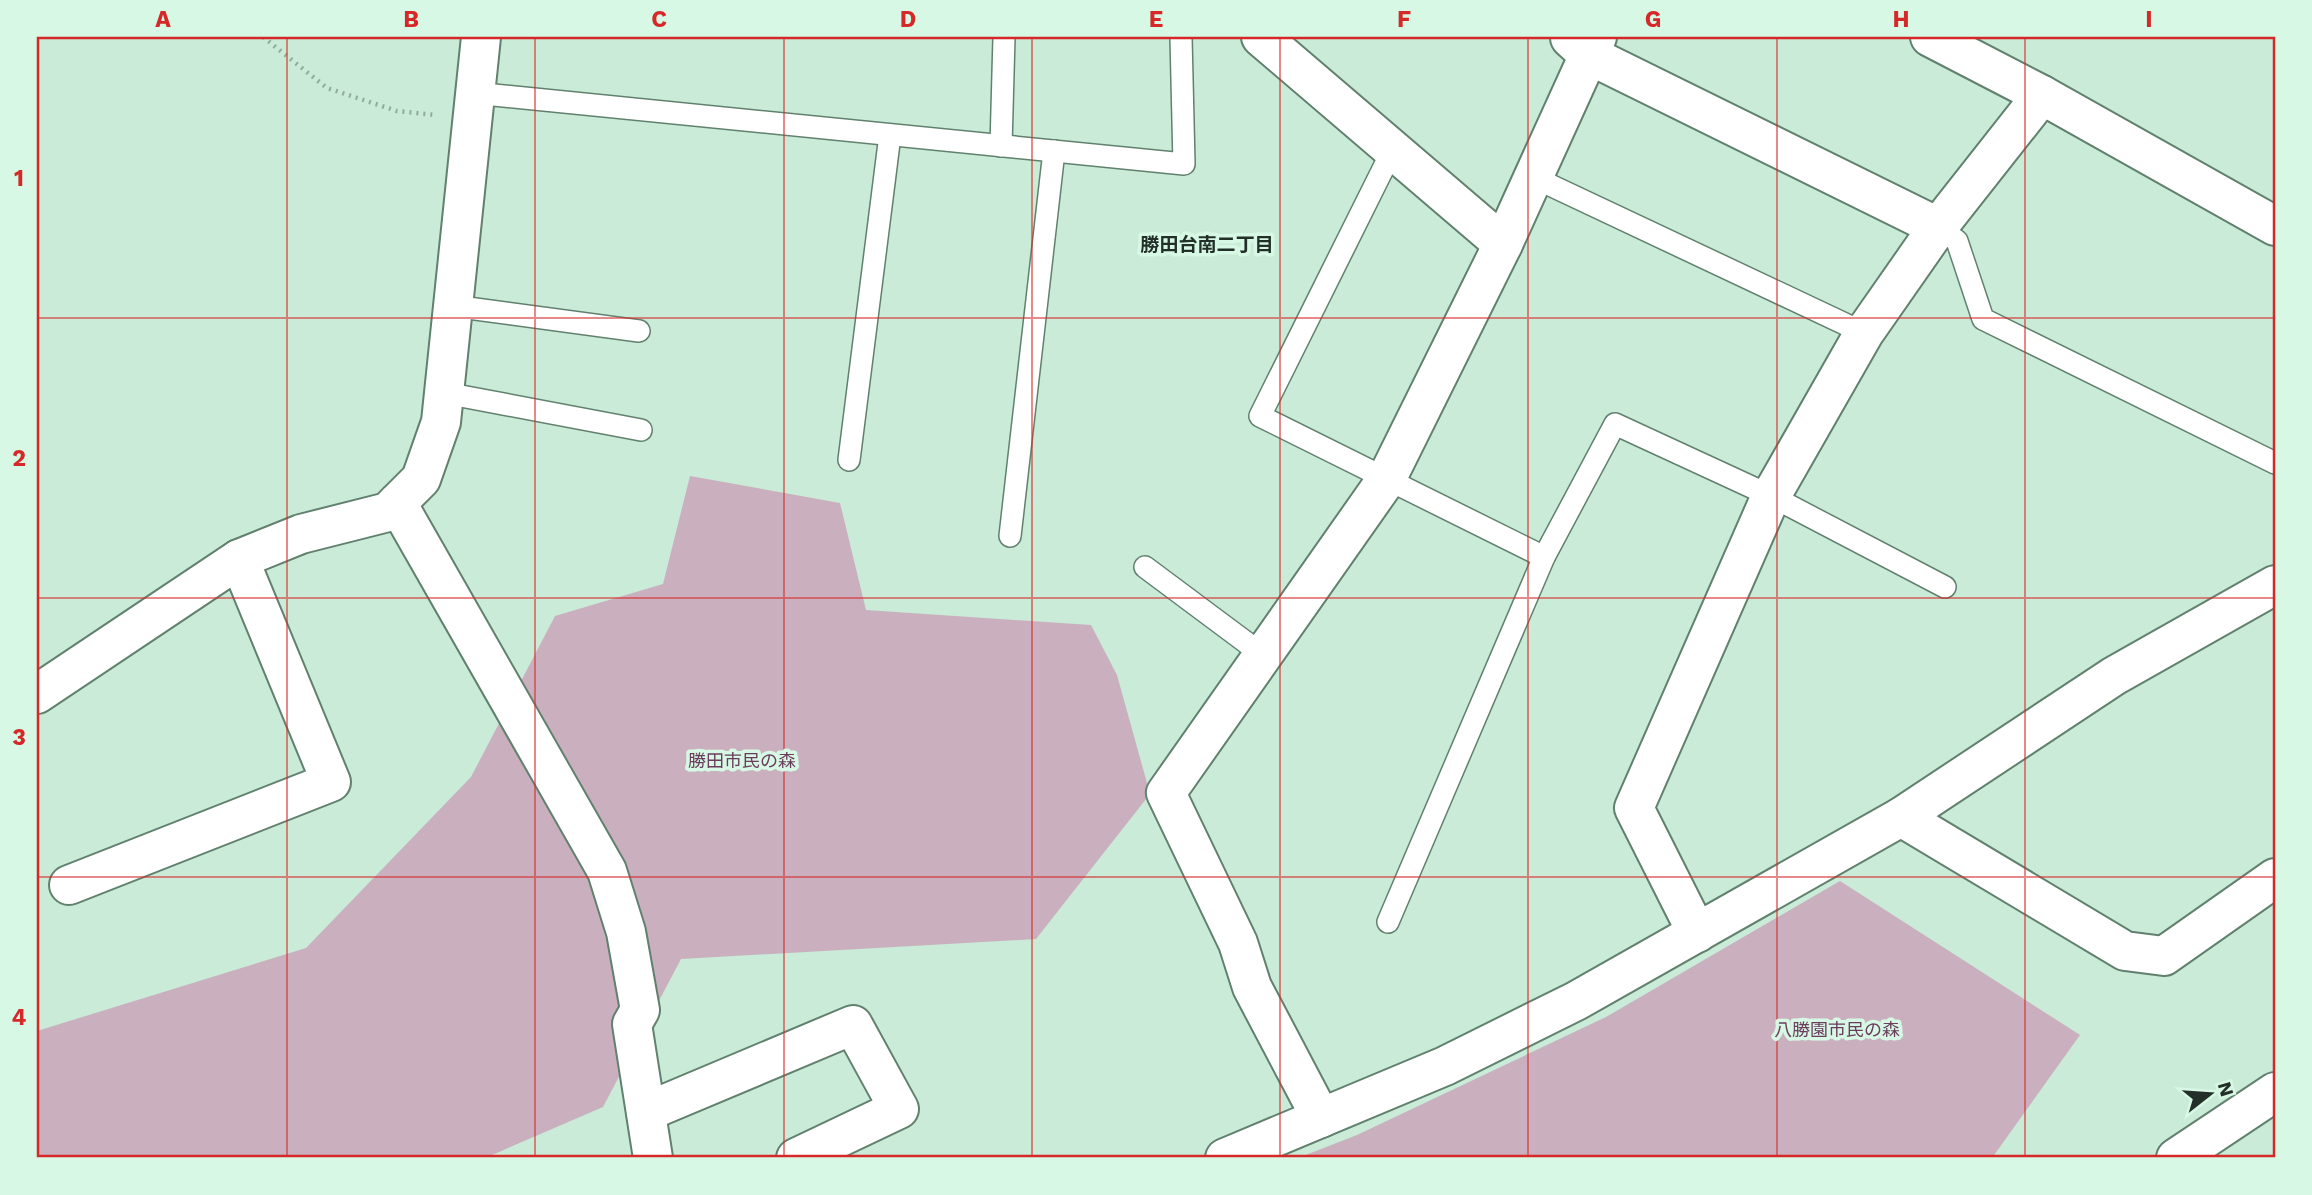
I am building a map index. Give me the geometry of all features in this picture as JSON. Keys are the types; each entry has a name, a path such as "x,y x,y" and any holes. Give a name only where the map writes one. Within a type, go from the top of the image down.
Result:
{"street":[{"path":"37,694 239,559 300,534 388,512 421,479 442,422 481,37"},
{"path":"1261,37 1503,244"},
{"path":"1930,37 2042,95 2275,226"},
{"path":"1321,1118 1252,987 1237,943 1166,793 1386,480 1503,244 1533,177 1585,43 1938,227"},
{"path":"1697,933 1634,808 1771,496 1864,332 1938,227 2042,95"},
{"path":"397,503 607,871 626,932 640,1010 632,1024 653,1158"},
{"path":"69,885 331,782 239,559"},
{"path":"1225,1158 1445,1066 1576,1001 1901,817 2113,676 2275,585"},
{"path":"1901,817 2125,951 2164,956 2275,878"},
{"path":"646,1112 853,1025 899,1110 796,1158"},
{"path":"2176,1158 2275,1092"}],"lane":[{"path":"1001,146 1004,37"},
{"path":"473,106 890,135 1184,164 1181,37"},
{"path":"849,460 890,135"},
{"path":"1392,149 1260,416 1544,557"},
{"path":"1010,536 1054,151"},
{"path":"1533,177 1864,332"},
{"path":"1938,227 1956,241 1983,319 2275,463"},
{"path":"453,306 639,331"},
{"path":"445,393 640,430"},
{"path":"1388,922 1544,557 1615,424 1771,496 1945,587"},
{"path":"1145,567 1263,655"}],"path":[{"path":"263,37 327,88 397,111 473,106"}],"green space":[{"name":"勝田市民の森","path":"690,476 840,503 866,610 1091,625 1117,675 1150,794 1036,939 681,959 603,1107 485,1158 37,1158 37,1031 306,948 471,777 555,616 663,584"},
{"name":"八勝園市民の森","path":"1840,881 2080,1035 1992,1158 1298,1158 1357,1135 1606,1017"}],"district":[{"name":"勝田台南二丁目","path":"1207,244"}]}
